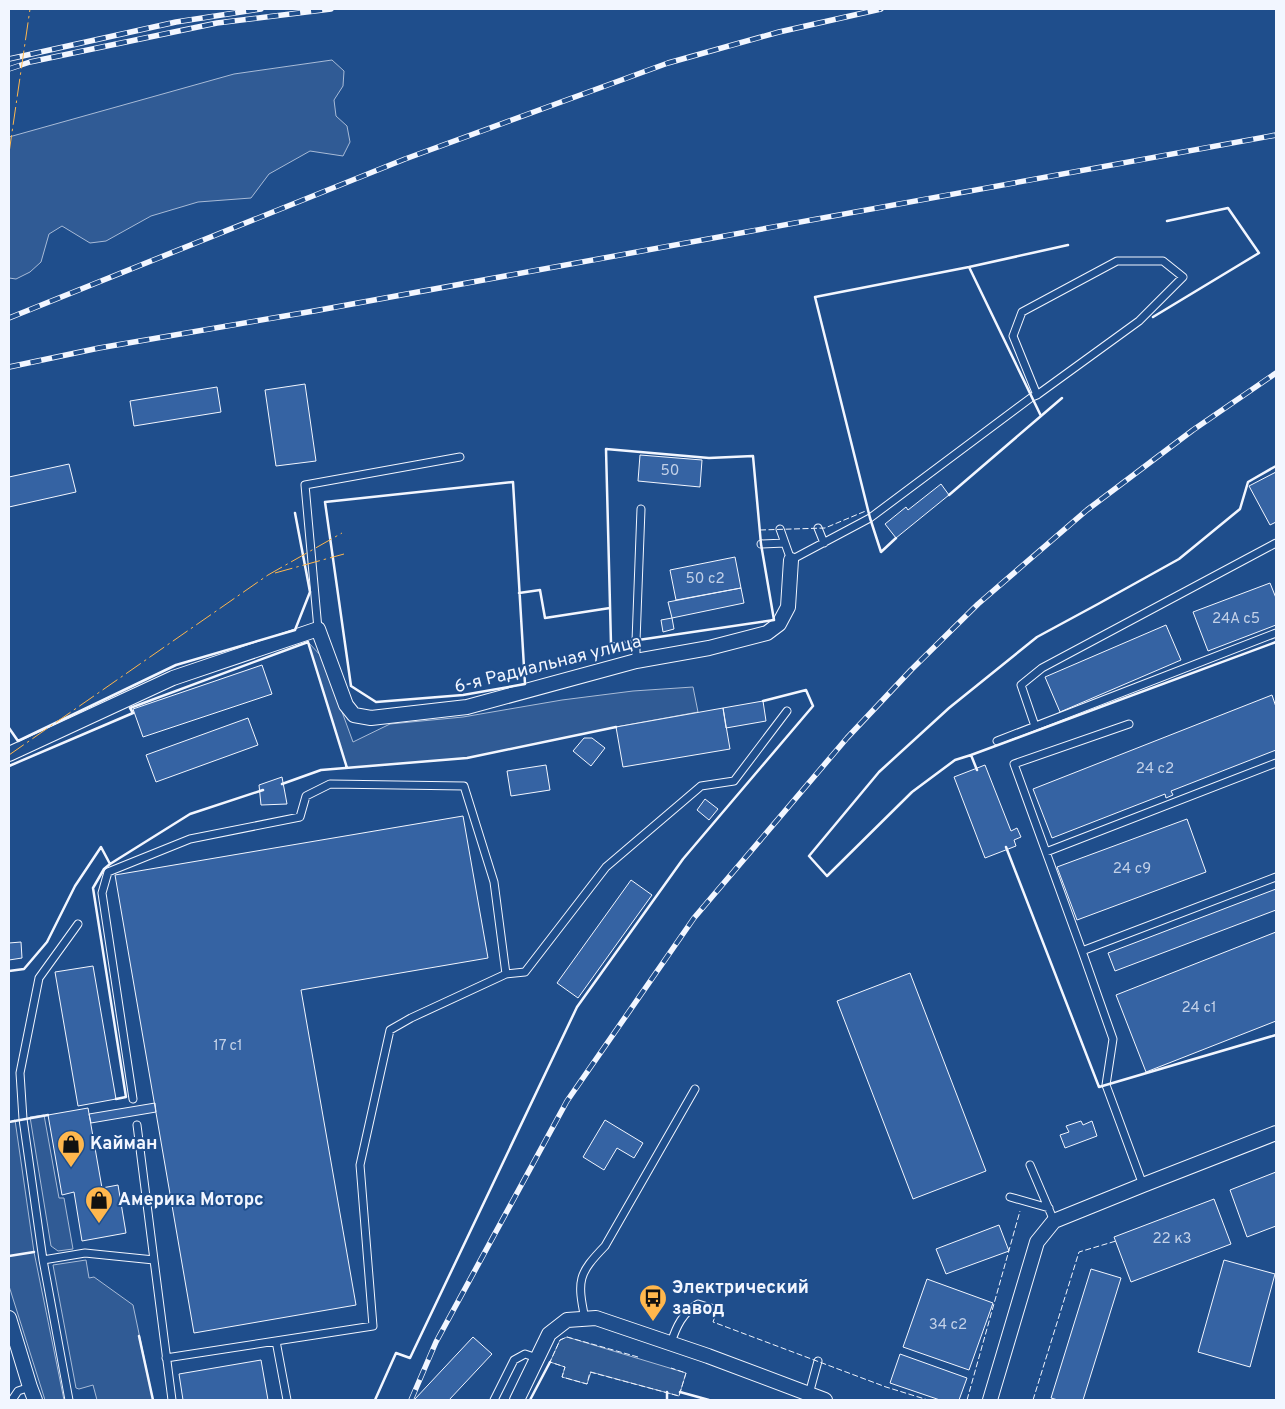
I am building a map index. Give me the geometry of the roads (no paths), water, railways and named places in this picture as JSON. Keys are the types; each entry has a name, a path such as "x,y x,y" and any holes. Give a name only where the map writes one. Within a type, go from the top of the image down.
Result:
{"street":[{"name":"6-я Радиальная улица","path":"318,629 346,705 354,715 371,718 467,707 636,660 709,648 767,634 779,624 788,607 791,560"},
{"path":"9,754 173,678 318,629"},
{"path":"990,1400 1038,1242 1051,1214 1143,1184 1276,1133"},
{"path":"9,1318 35,1400"},
{"path":"517,1400 549,1334 567,1320 596,1318 671,1343 825,1400"}],"lane":[{"path":"780,529 791,560 870,518 1139,321 1183,277 1163,261 1117,261 1022,312 1013,336 1037,395"},
{"path":"318,629 305,485 460,457"},
{"path":"636,660 641,509"},
{"path":"818,528 824,543"},
{"path":"761,544 785,543"},
{"path":"1035,726 1021,685 1042,668 1276,543"},
{"path":"997,741 1276,633"},
{"path":"166,1358 373,1326 360,1165 390,1030 411,1018 506,974 525,972 606,867 701,786 734,781 787,711"},
{"path":"1129,724 1014,764 1113,1039 1106,1085 1143,1184"},
{"path":"1046,852 1276,763"},
{"path":"133,1099 102,893 108,872 190,839 300,817 306,796 330,784 464,786 494,882 506,974"},
{"path":"1082,951 1276,878"},
{"path":"69,1400 43,1260 23,1119 20,1073 39,978 78,924"},
{"path":"584,1319 580,1281 591,1260 605,1246 695,1089"},
{"path":"138,1125 172,1400"},
{"path":"1030,1165 1051,1214"},
{"path":"1010,1197 1051,1214"},
{"path":"43,1260 85,1253 154,1260"},
{"path":"671,1343 675,1328 690,1308 698,1304 717,1310"},
{"path":"276,1341 287,1400"},
{"path":"494,1400 514,1360 525,1354 537,1358"},
{"path":"809,1395 818,1361"},
{"path":"12,1400 18,1391 30,1387"}],"railway":[{"path":"9,59 176,22 261,9"},
{"path":"9,69 30,62 217,23 331,9"},
{"path":"9,318 405,159 668,63 779,32 881,9"},
{"path":"9,367 99,348 314,311 1276,135"},
{"path":"411,1400 436,1342 567,1101 694,918 847,738 911,670 978,604 1087,510 1193,430 1276,373"}],"place":[{"name":"Кайман","path":"71,1168"},
{"name":"Америка Моторс","path":"99,1224"},
{"name":"Электрический завод","path":"653,1322"}]}
